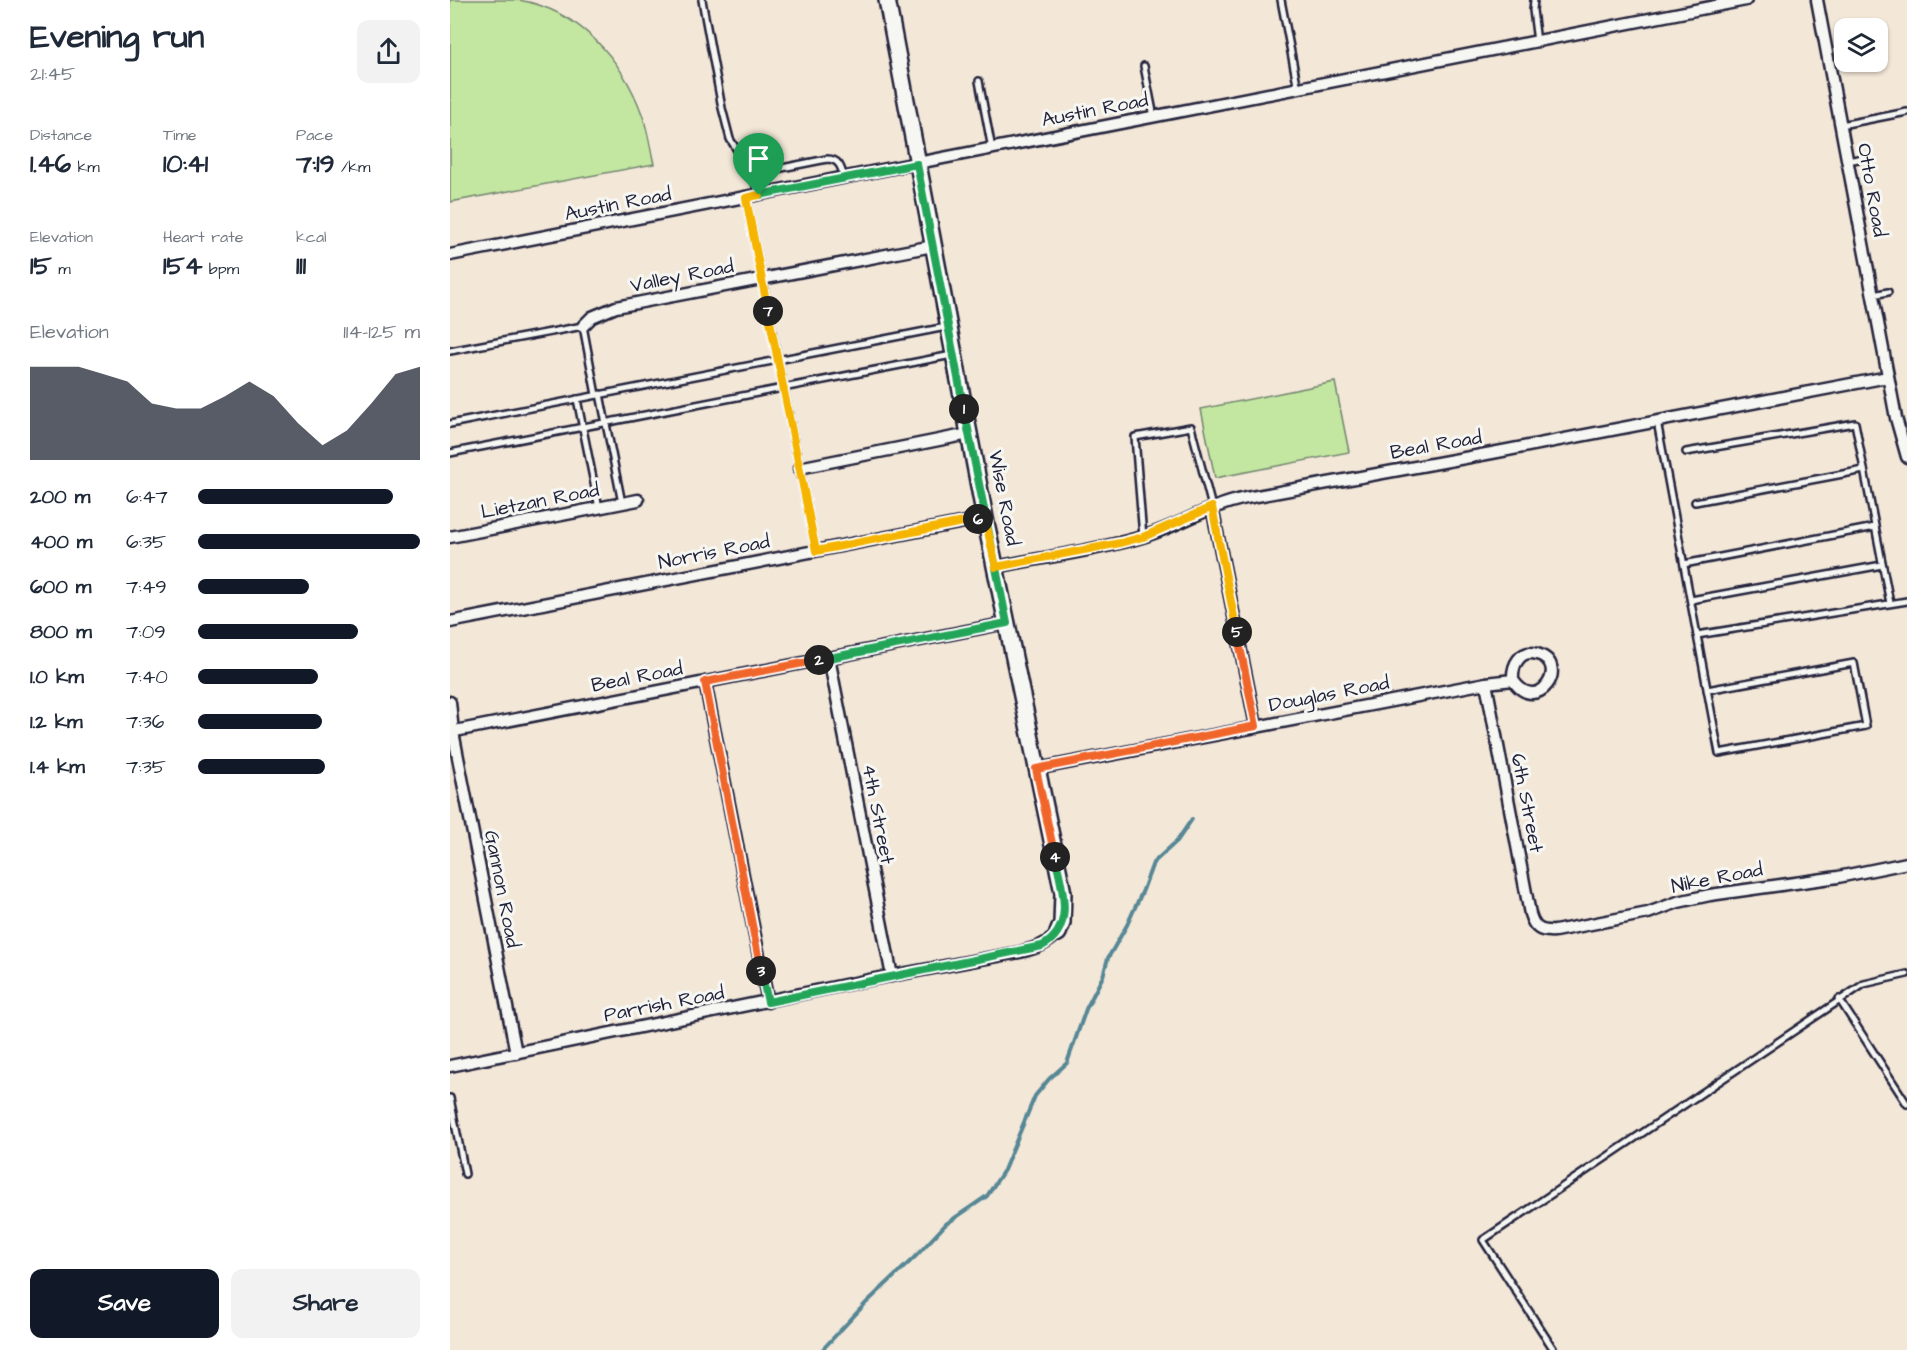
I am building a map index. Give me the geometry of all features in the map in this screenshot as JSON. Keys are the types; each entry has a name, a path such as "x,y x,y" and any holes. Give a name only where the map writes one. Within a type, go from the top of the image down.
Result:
{"street":[{"name":"Wise Road","path":"886,0 985,518 1063,893 1062,923 1058,933"},
{"name":"Otto Road","path":"1817,0 1896,418 1907,457"},
{"name":"Austin Road","path":"450,255 1740,1"},
{"name":"Valley Road","path":"583,326 592,317 616,307 933,246"},
{"name":"Beal Road","path":"996,567 1143,537 1212,507 1246,498 1888,377"},
{"path":"799,468 969,434"},
{"name":"Lietzan Road","path":"450,537 638,500"},
{"path":"1212,507 1256,726"},
{"name":"Norris Road","path":"450,622 985,518"},
{"name":"Beal Road","path":"452,732 1007,623"},
{"name":"4th Street","path":"829,658 892,976"},
{"name":"Douglas Road","path":"1036,769 1486,683 1513,680"},
{"path":"705,682 768,1002"},
{"name":"6th Street","path":"1486,683 1530,914 1536,927"},
{"name":"Gannon Road","path":"450,702 452,732 516,1053"},
{"name":"Nike Road","path":"1536,927 1544,932 1555,931 1648,913 1678,902 1710,895 1838,877 1907,863"},
{"name":"Parrish Road","path":"450,1066 1042,946 1058,933"}],"lane":[{"path":"702,0 730,139 752,174 759,195"},
{"path":"1281,0 1298,89"},
{"path":"1534,0 1536,42"},
{"path":"1144,66 1154,117"},
{"path":"979,81 993,149"},
{"path":"1842,125 1907,112"},
{"path":"1848,161 1863,158"},
{"path":"752,174 833,159 840,164 845,178"},
{"path":"746,198 816,551"},
{"path":"1873,295 1888,292"},
{"path":"450,351 583,326 606,422 622,503"},
{"path":"450,424 948,326"},
{"path":"450,453 954,354"},
{"path":"577,399 599,508"},
{"path":"1657,421 1691,600 1707,690 1719,753 1866,726 1854,663 1707,690"},
{"path":"1686,452 1855,423 1890,603"},
{"path":"1143,537 1135,437 1191,427 1212,507"},
{"path":"1695,502 1864,470"},
{"path":"1684,564 1875,527"},
{"path":"1691,600 1882,566"},
{"path":"1697,635 1907,601"},
{"path":"1554,1350 1483,1240 1839,999 1872,981 1907,974"},
{"path":"1839,999 1907,1104"},
{"path":"450,1098 465,1174"}],"green space":[{"path":"450,0 519,0 541,6 579,26 596,40 623,75 644,120 654,164 450,202"},
{"path":"1335,382 1349,452 1215,478 1201,409"}],"waterway":[{"path":"822,1350 946,1224 987,1196 1004,1170 1035,1096 1067,1063 1086,1009 1103,976 1108,958 1127,925 1153,863 1177,841 1192,819"}],"route":[{"path":"759,195 746,198 816,551 985,518 996,567 1143,537 1212,507 1256,726 1036,769 1063,893 1062,923 1058,933 1051,941 1020,952 869,980 768,1002 705,682 1007,623 985,518 917,164 759,195"}]}
